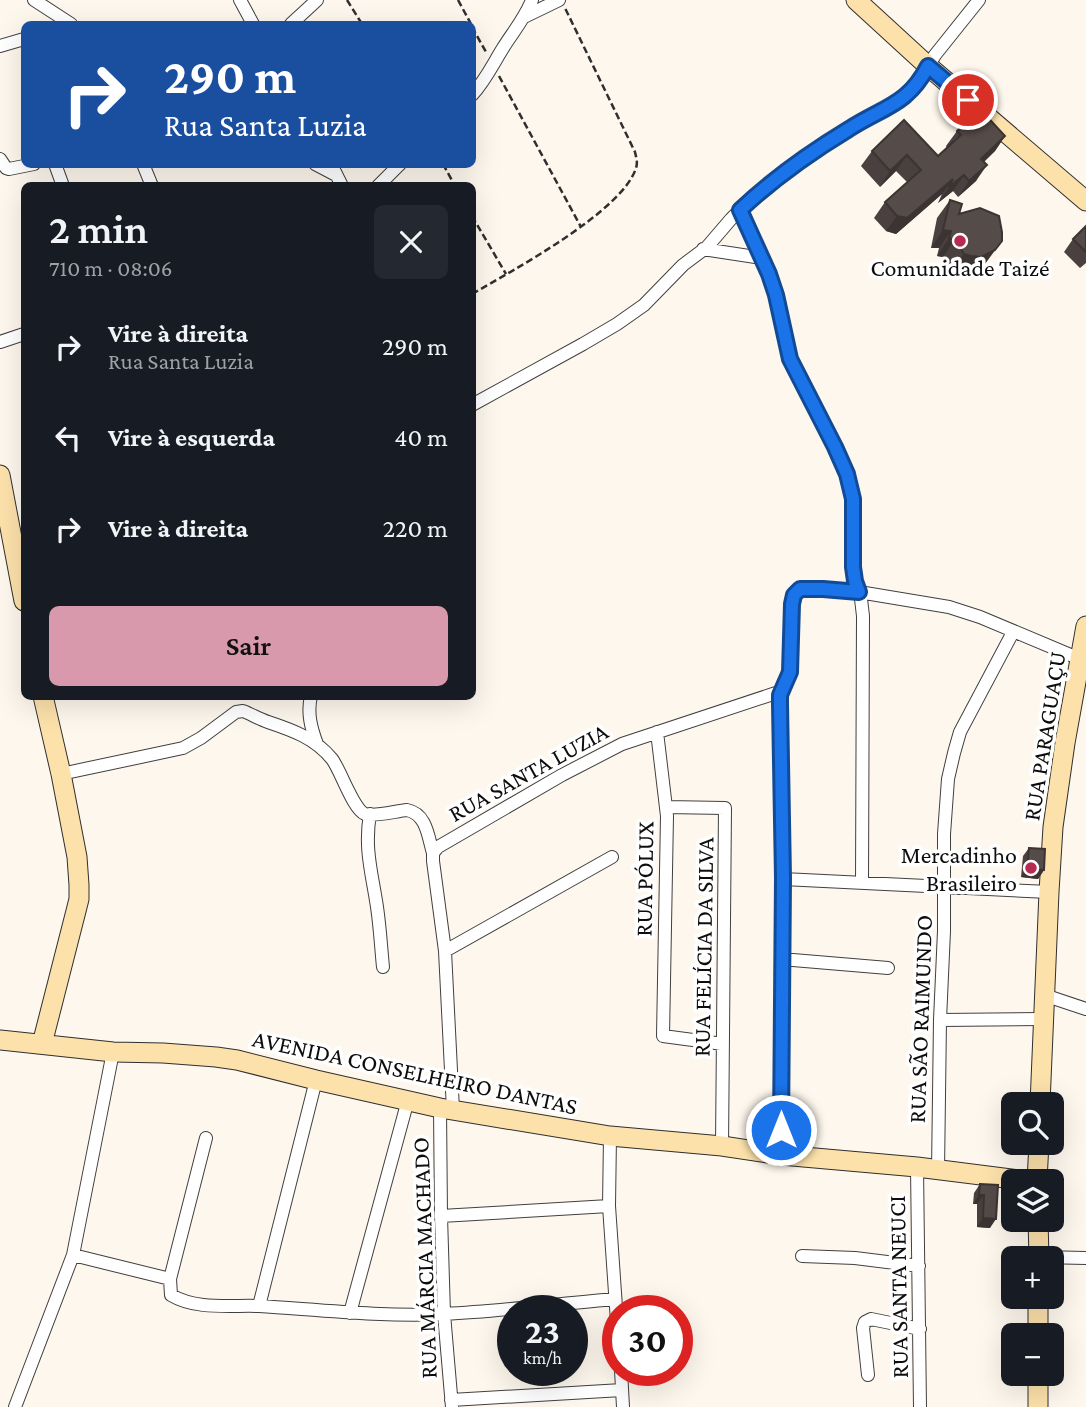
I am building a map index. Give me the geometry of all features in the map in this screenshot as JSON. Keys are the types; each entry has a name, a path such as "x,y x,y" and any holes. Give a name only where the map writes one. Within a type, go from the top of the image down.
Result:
{"street":[{"path":"34,0 66,21"},
{"path":"240,0 251,21"},
{"path":"294,21 317,0"},
{"path":"476,90 524,17 532,0"},
{"path":"524,17 560,0"},
{"path":"856,0 928,66 1086,201"},
{"path":"476,403 617,324 644,305 755,195 816,150 914,89 946,41 979,0"},
{"path":"0,46 21,40"},
{"path":"0,159 6,168 21,167"},
{"path":"381,182 396,168"},
{"path":"740,210 776,295 790,359 835,447 847,474 853,499 853,567 863,616 862,883"},
{"path":"703,249 762,258"},
{"path":"0,342 21,335"},
{"path":"0,475 21,585"},
{"path":"781,1155 783,878 780,704 790,672 794,595 800,589 859,592 949,607 980,617 1080,660"},
{"name":"RUA PARAGUAÇU","path":"1040,1092 1049,892 1057,790 1065,743 1080,699 1080,660 1086,626"},
{"name":"RUA SÃO RAIMUNDO","path":"938,1171 944,834 948,779 960,732 1013,632"},
{"name":"RUA SANTA LUZIA","path":"433,853 445,842 597,755 622,744 782,691"},
{"path":"42,1044 79,899 77,857 44,700"},
{"path":"310,700 309,718 317,744"},
{"path":"61,774 183,748 240,711 291,729 317,744 333,760 357,808 370,814 367,852 383,967"},
{"name":"RUA PÓLUX","path":"657,732 666,807 663,1036 723,1044"},
{"name":"RUA FELÍCIA DA SILVA","path":"666,807 725,808 722,1146"},
{"name":"RUA MÁRCIA MACHADO","path":"370,814 407,810 420,815 425,822 433,853 445,951 447,1109 441,1216 444,1314 451,1403"},
{"path":"445,951 612,857"},
{"path":"783,878 1049,892"},
{"path":"781,959 888,968"},
{"path":"1044,995 1086,1009"},
{"path":"940,1020 1043,1019"},
{"name":"AVENIDA CONSELHEIRO DANTAS","path":"0,1040 113,1052 216,1057 447,1109 610,1136 1001,1178"},
{"path":"15,1407 73,1255 113,1052"},
{"path":"259,1306 316,1080"},
{"path":"350,1313 408,1100"},
{"path":"610,1136 609,1206 615,1295"},
{"path":"206,1138 170,1279 171,1295 181,1301 350,1313 444,1314 602,1300"},
{"name":"RUA SANTA NEUCI","path":"917,1167 920,1407"},
{"path":"441,1216 609,1206"},
{"path":"73,1255 170,1279"},
{"path":"802,1256 855,1258 919,1266"},
{"path":"1064,1258 1086,1258"},
{"path":"868,1375 863,1328 865,1322 871,1319 920,1329"},
{"path":"622,1386 623,1407"},
{"path":"1038,1386 1038,1407"},
{"path":"451,1403 622,1390"}],"path":[{"path":"347,0 360,21"},
{"path":"458,0 469,21"},
{"path":"476,292 581,227 617,195 632,176 636,166 635,152 560,0"},
{"path":"476,33 581,227"},
{"path":"476,223 506,274"}],"building":[{"path":"980,109 1005,136 981,159 987,165 969,181 964,175 949,187 953,179 907,218 897,216 885,202 921,170 907,155 890,171 872,151 904,120 938,156 961,135 957,131"},
{"path":"950,200 962,204 959,214 980,208 999,216 1002,241 995,250 981,257 971,256 964,254 955,239 949,238 951,231 943,230"},
{"path":"1086,226 1086,252 1073,239"},
{"path":"1029,848 1045,849 1044,870 1027,868"},
{"path":"980,1184 998,1185 996,1219 983,1218 984,1195 979,1195"}],"place":[{"name":"Comunidade Taizé","path":"960,241"},
{"name":"Mercadinho Brasileiro","path":"1031,868"}],"route":[{"path":"781,1130 783,878 780,695 791,665 792,604 794,595 800,589 859,592 853,567 853,499 847,474 790,359 769,274 740,210 755,195 816,150 904,97 914,89 928,66 968,100"}]}
